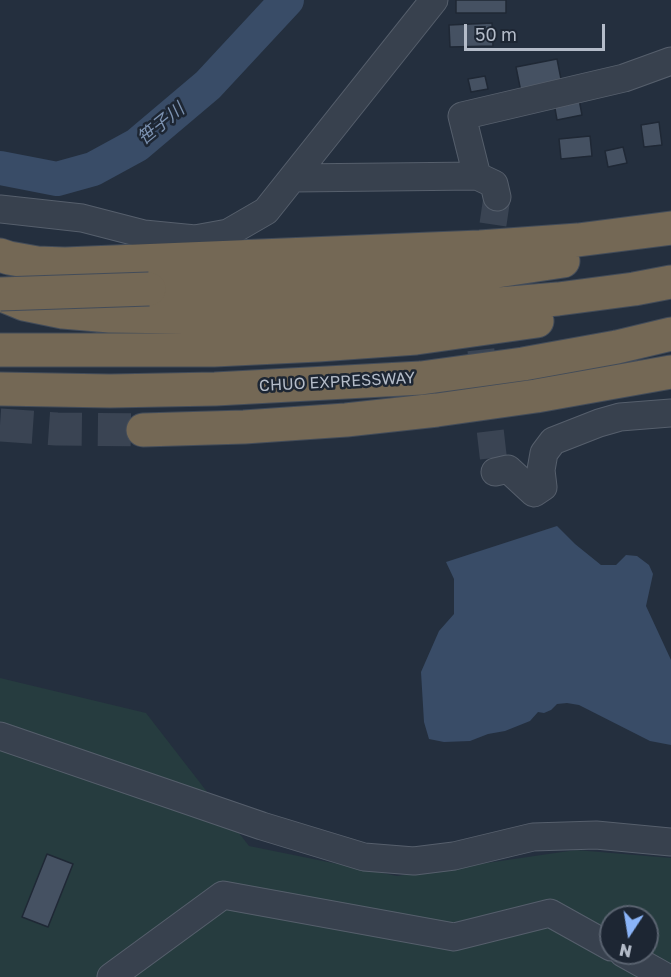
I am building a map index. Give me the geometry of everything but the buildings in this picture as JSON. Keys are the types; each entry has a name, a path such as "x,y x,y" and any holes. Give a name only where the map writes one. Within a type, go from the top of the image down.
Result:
{"highway":[{"path":"0,255 37,263 77,264 480,247 578,240 671,228"},
{"path":"0,294 400,280 497,271 671,242"},
{"path":"0,294 24,304 63,312 110,316 257,318 546,300 671,282"},
{"path":"0,350 214,350 416,338 610,309 671,295"},
{"name":"CHUO EXPRESSWAY","path":"0,389 110,391 215,389 421,378 523,364 617,347 671,334"},
{"path":"143,430 244,427 403,414 536,396 671,372"}],"street":[{"path":"0,209 82,219 144,234 195,239 228,233 266,211 434,0"},
{"path":"477,176 462,116 624,78 671,62"},
{"path":"294,178 477,176 494,184 497,197"},
{"path":"495,472 508,469 534,493 543,487 541,470 544,453 553,441 620,417 671,413"},
{"path":"0,736 262,826 364,857 414,861 454,855 533,837 596,835 671,842"},
{"path":"111,977 223,895 454,937 550,913 599,940"},
{"path":"644,965 666,977"}],"green space":[{"path":"0,678 146,713 249,846 397,876 576,850 671,858 671,977 0,977"}],"water":[{"path":"557,526 601,565 616,565 626,555 637,556 649,565 653,574 646,606 671,660 671,745 650,741 579,705 567,703 557,704 544,713 538,712 530,721 505,731 470,741 444,742 429,739 424,722 421,672 439,631 454,614 454,579 446,562"}],"waterway":[{"name":"笹子川","path":"0,168 57,179 93,169 137,145 208,85 287,0"}],"tunnel":[{"path":"487,265 497,197"},
{"path":"480,309 478,325 495,472"},
{"path":"0,425 57,429 143,430"}]}
